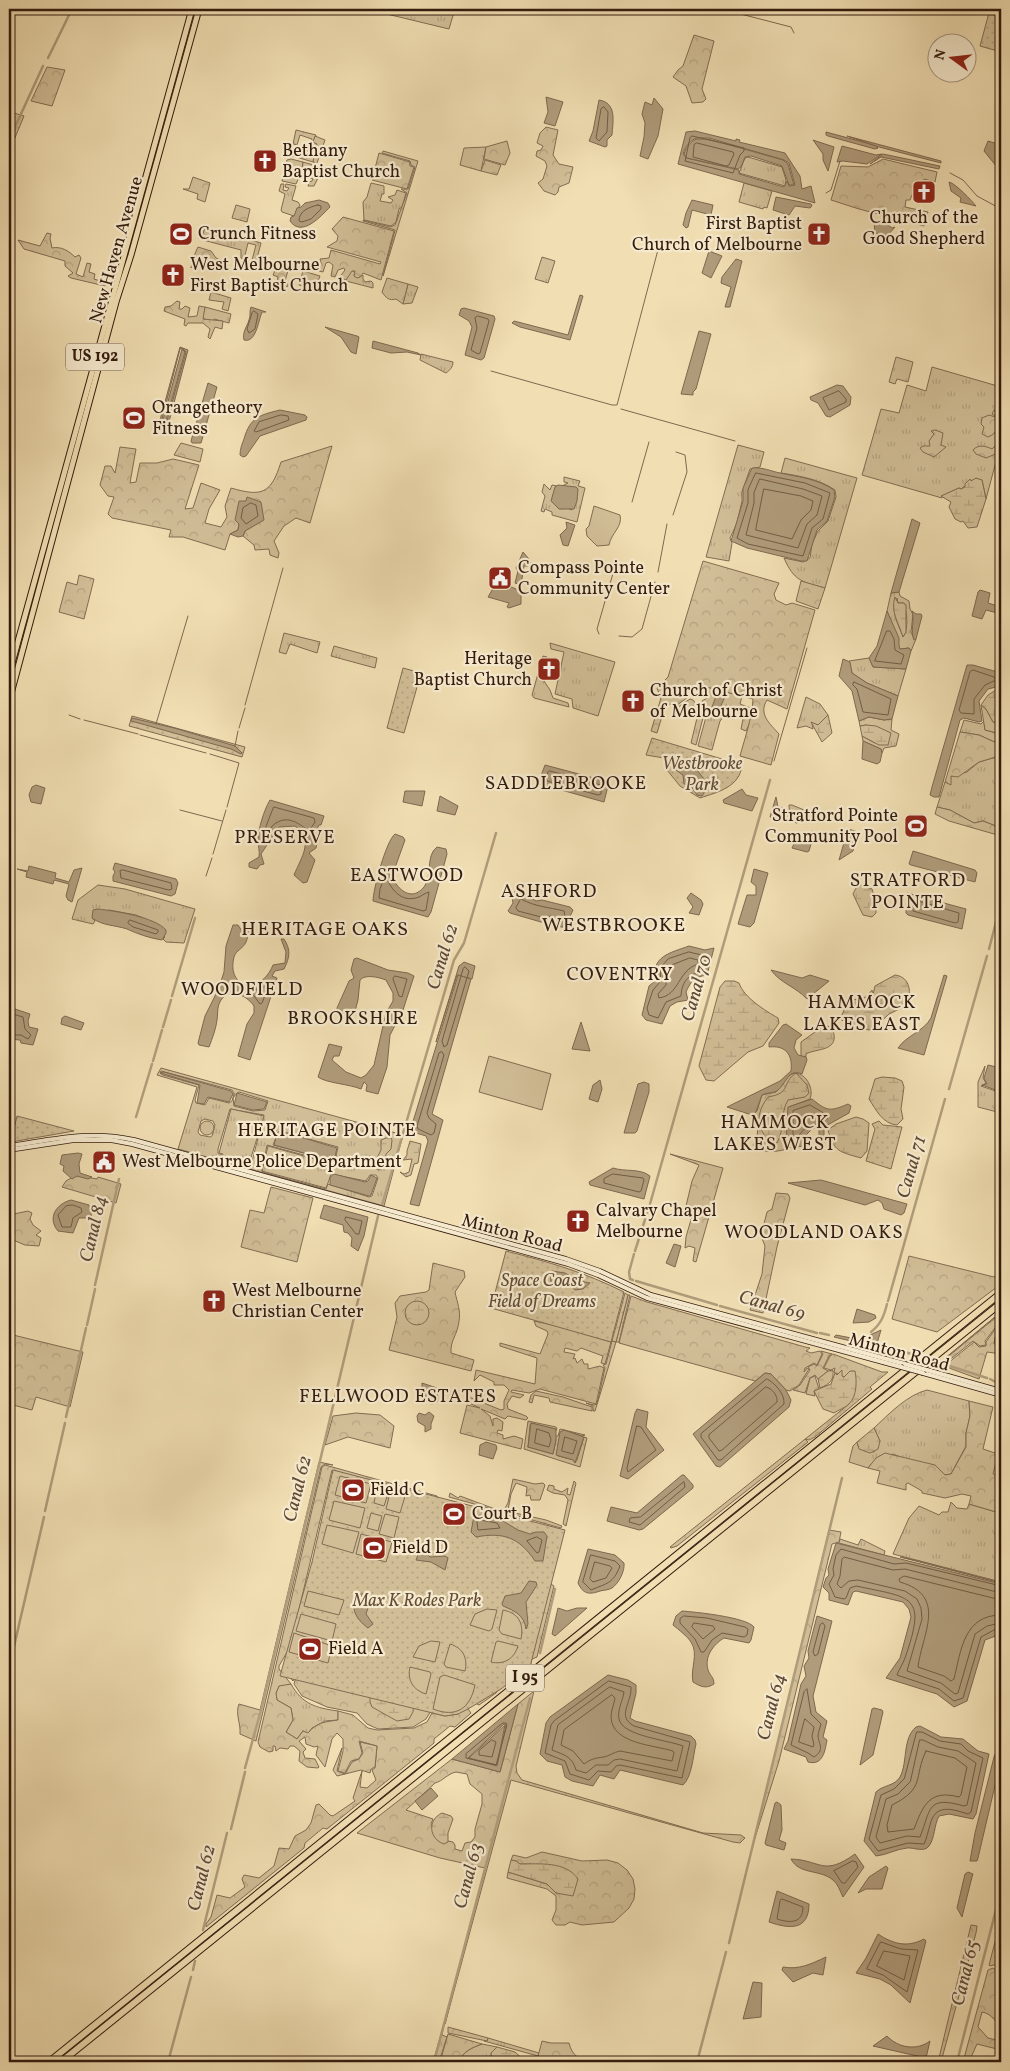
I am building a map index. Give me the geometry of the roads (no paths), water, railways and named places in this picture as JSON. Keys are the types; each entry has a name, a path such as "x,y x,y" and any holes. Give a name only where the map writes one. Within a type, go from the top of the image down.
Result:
{"highway":[{"name":"I 95","path":"49,2062 1001,1293"},
{"name":"I 95","path":"61,2062 1001,1303"}],"main road":[{"name":"New Haven Avenue","path":"9,697 20,646 55,527 116,302 146,204 144,185 192,9"},
{"name":"New Haven Avenue","path":"9,674 20,646 19,636 114,290 144,195 153,175 198,9"},
{"path":"189,20 192,31"},
{"path":"182,45 185,50 185,58"},
{"path":"160,126 163,137"},
{"path":"150,165 153,175"},
{"path":"119,273 122,284"},
{"path":"114,290 116,302"},
{"path":"61,479 66,486"},
{"path":"61,479 64,494"},
{"path":"51,517 55,527"},
{"name":"Minton Road","path":"9,1148 62,1139 104,1136 137,1141 566,1258 651,1294 903,1366"},
{"name":"Minton Road","path":"62,1139 92,1139 132,1144 568,1264 598,1275 647,1298 1001,1391"},
{"path":"566,1258 568,1264 574,1261"},
{"name":"Minton Road","path":"925,1372 1001,1395"}],"water":[{"path":"546,97 563,102 555,126 544,123 548,112"},
{"path":"654,98 663,109 658,136 648,159 640,156 645,123 642,114 645,102 652,105"},
{"path":"599,100 609,105 613,113 612,135 607,140 607,146 605,147 589,141 593,131"},
{"path":"695,131 736,141 736,139 740,140 739,142 785,153 800,176 802,189 811,186 815,203 678,164 686,132","holes":["709,138 784,160 789,163 795,185 789,186 787,181 784,187 739,174 739,170 686,158 683,154 686,146 692,140"]},
{"path":"826,132 874,145 878,148 875,149 828,136"},
{"path":"847,136 941,161 941,163 879,147"},
{"path":"697,139 708,139 783,160 788,164 794,185 789,185 782,166 751,156 745,157 741,167 738,169 687,158 684,154 686,149"},
{"path":"813,140 834,147 828,171 823,160 823,154"},
{"path":"988,141 1001,145 1001,172 984,151"},
{"path":"842,146 876,155 882,154 867,164 837,162"},
{"path":"883,154 940,166 939,169 881,157 870,164"},
{"path":"949,182 976,206 960,202 961,198 951,191"},
{"path":"776,197 811,204 812,206 810,208 795,206 789,215 773,210"},
{"path":"319,200 328,203 330,207 317,220 300,227 295,226 290,221 297,208 305,203"},
{"path":"692,200 713,205 711,215 692,210 688,227 686,228 683,225"},
{"path":"874,222 888,225 892,228 895,227 888,235 875,233"},
{"path":"709,251 722,256 711,278 702,273"},
{"path":"736,259 742,261 730,307 725,307 731,287 721,283 722,277"},
{"path":"580,295 583,296 570,340 520,327 512,323 514,321 568,335"},
{"path":"251,307 266,312 262,312 254,335 248,340 244,340 244,332 250,318"},
{"path":"464,308 494,316 495,319 484,358 481,360 465,355 472,327 469,321 459,315 461,309"},
{"path":"325,327 359,337 356,354 351,352 341,337"},
{"path":"699,331 711,334 696,389 693,395 681,394"},
{"path":"373,341 421,355 407,352 391,353 372,348"},
{"path":"180,347 188,350 166,433 161,432 165,428 186,352 182,348 180,349 159,431 157,431"},
{"path":"182,349 185,352 164,428 160,431"},
{"path":"208,383 217,387 201,443 192,443 191,441"},
{"path":"837,385 843,386 851,397 850,405 830,417 826,416 818,403 811,400 810,397"},
{"path":"280,410 307,417 306,420 260,436 246,456 240,455 246,432 253,421 261,416"},
{"path":"752,468 808,479 834,490 835,497 827,521 817,530 807,561 747,548 731,541 743,501 743,488"},
{"path":"558,485 576,487 578,489 574,509 559,509 551,501 555,487"},
{"path":"247,497 261,502 264,520 245,531 243,536 238,537 230,534 238,530 239,524 235,520 239,501 246,501"},
{"path":"912,519 920,523 899,592 891,593"},
{"path":"566,522 575,525 568,546 563,545 560,535 567,528"},
{"path":"523,552 532,566 524,566 521,585 515,583 518,571 516,568"},
{"path":"495,585 510,586 519,591 521,594 521,604 509,608 507,607 509,603 488,597"},
{"path":"980,590 990,593 988,603 1001,607 1001,614 986,610 982,619 972,616"},
{"path":"887,611 899,638 900,649 909,648 911,651 906,669 873,667 869,658 877,646"},
{"path":"912,611 922,616 916,639 914,640 912,633"},
{"path":"843,659 850,662 852,673 867,683 898,696 892,719 884,720 869,717 859,721 852,691 839,676"},
{"path":"967,665 1001,673 1001,680 996,687 988,689 979,701 982,721 964,718 960,720 939,797 934,797 930,795"},
{"path":"720,691 726,694 720,708 723,708 722,711 716,713 711,710"},
{"path":"132,718 235,746 242,753 131,721"},
{"path":"863,741 881,749 880,762 877,764 862,759"},
{"path":"545,765 609,782 604,802 540,784 539,781"},
{"path":"686,766 696,769 713,790 706,790 702,796 697,795 690,785 684,784 683,775 673,768"},
{"path":"36,785 45,788 41,804 31,802 29,795 32,787"},
{"path":"742,789 746,795 758,798 752,811 724,803 723,800"},
{"path":"405,791 425,791 422,806 403,802"},
{"path":"440,796 458,806 455,815 437,811"},
{"path":"776,797 778,807 786,808 786,819 770,817"},
{"path":"270,800 324,816 315,834 318,838 316,848 309,853 315,860 307,882 303,883 294,875 305,849 304,837 295,826 279,827 261,854 264,864 260,865 257,869 249,867 249,863 259,857 259,831"},
{"path":"848,829 858,832 853,851 839,860"},
{"path":"813,831 809,851 792,848 797,838 796,834 806,836"},
{"path":"395,834 403,837 405,840 392,876 401,890 410,894 415,894 427,882 433,851 437,847 446,849 447,854 428,917 373,901 384,855 391,838"},
{"path":"913,851 975,870 977,873 975,882 909,864"},
{"path":"115,863 176,879 178,883 175,894 171,896 113,881"},
{"path":"29,866 56,873 55,878 69,882 74,870 82,868 72,902 66,896 69,884 54,880 53,884 26,877 27,872 17,869 28,871"},
{"path":"754,869 768,873 754,923 750,927 738,924 747,895 756,895 756,886 751,882"},
{"path":"515,891 536,901 542,900 570,907 573,910 565,927 561,927 551,921 541,922 510,913 508,911 513,903 512,897"},
{"path":"691,893 701,900 703,904 699,915 689,913 693,907 687,898"},
{"path":"907,893 966,909 962,929 908,915 906,913"},
{"path":"98,909 144,918 161,925 166,930 166,933 162,940 100,923 92,918 93,910"},
{"path":"233,925 238,925 242,931 250,932 247,941 234,957 233,968 239,982 253,985 260,982 267,975 273,965 285,963 286,952 281,939 284,939 289,950 288,961 284,969 275,971 272,976 277,978 250,1060 238,1056 247,1024 254,1013 254,1006 241,995 231,994 222,998 218,1006 216,1027 209,1047 199,1045 198,1043 205,1016 218,990 224,972 226,946"},
{"path":"689,946 705,950 714,948 707,975 696,978 691,982 686,992 688,1000 677,1002 670,1006 662,1024 646,1020 642,1015 649,986 655,981 656,966 663,957"},
{"path":"357,958 388,970 408,973 414,976 403,1010 390,1035 387,1067 378,1094 366,1091 367,1085 364,1082 361,1089 326,1081 318,1077 329,1044 342,1047 339,1056 334,1056 332,1060 346,1072 361,1078 374,1065 386,1013 393,1001 393,993 386,980 376,977 362,978 360,980 354,1015 337,1012 349,981 354,978 351,970 354,959"},
{"path":"464,962 475,966 472,979 457,975 436,1042 459,966"},
{"path":"771,970 802,978 810,975 829,981 807,999"},
{"path":"458,975 471,979 432,1114 443,1120 419,1206 410,1204 428,1141 426,1136 413,1132 411,1128"},
{"path":"944,975 947,976 924,1055 898,1048 928,1023"},
{"path":"9,1007 30,1014 29,1027 38,1029 33,1045 21,1043 20,1040 9,1039"},
{"path":"65,1016 84,1023 81,1030 61,1024 62,1018"},
{"path":"581,1022 590,1051 572,1049"},
{"path":"786,1024 802,1035 796,1040 794,1048 798,1055 806,1057 807,1060 802,1074 793,1073 776,1091 762,1095 755,1114 752,1115 727,1107 780,1081 791,1071 791,1060 787,1052 784,1049 769,1047 769,1043 783,1025"},
{"path":"988,1065 1001,1068 1001,1092 982,1085 987,1084 984,1078"},
{"path":"164,1072 231,1091 233,1094 229,1102 208,1097 204,1104 197,1103 200,1085 160,1073"},
{"path":"600,1080 602,1089 598,1102 589,1099 593,1085"},
{"path":"644,1082 649,1084 649,1092 637,1131 635,1133 624,1133 638,1084"},
{"path":"237,1093 267,1102 264,1109 253,1110 234,1105"},
{"path":"812,1099 828,1109 848,1104 851,1106 849,1113 824,1127 824,1143 819,1139 819,1130 813,1128 803,1138 803,1146 791,1148 786,1143 788,1107"},
{"path":"287,1133 337,1148 334,1161 274,1145 277,1134"},
{"path":"82,1154 79,1164 80,1173 92,1177 88,1179 77,1176 72,1179 63,1171 64,1166 60,1164 62,1155"},
{"path":"613,1168 642,1172 650,1176 644,1199 590,1185 589,1182"},
{"path":"334,1174 365,1182 368,1181 371,1175 377,1178 369,1196 330,1185 330,1177"},
{"path":"821,1180 907,1204 904,1213 901,1215 884,1209 882,1203 878,1200 865,1205 788,1183"},
{"path":"71,1200 89,1205 92,1218 79,1218 73,1233 58,1231 53,1221 55,1212 61,1205"},
{"path":"324,1205 368,1217 364,1236 358,1251 351,1246 352,1238 348,1233 344,1232 343,1225 320,1218"},
{"path":"674,1244 681,1246 675,1267 666,1263"},
{"path":"550,1272 565,1273 579,1281 590,1283 583,1289 575,1290 565,1281 560,1283 551,1282"},
{"path":"857,1309 875,1315 876,1318 869,1322 853,1323"},
{"path":"881,1330 876,1347 834,1337 836,1335 867,1341 871,1338 870,1335"},
{"path":"765,1373 771,1374 786,1390 791,1400 789,1407 720,1467 716,1466 693,1434"},
{"path":"422,1383 437,1388 438,1401 430,1403 422,1391"},
{"path":"637,1409 648,1412 646,1427 664,1450 628,1479 620,1476"},
{"path":"429,1412 434,1416 431,1429 425,1432 425,1426 418,1422 417,1416 419,1413 425,1415"},
{"path":"531,1423 556,1429 553,1454 528,1447"},
{"path":"564,1430 584,1437 575,1463 573,1460 556,1455 560,1432"},
{"path":"486,1442 496,1445 497,1448 493,1459 479,1455 480,1445"},
{"path":"682,1475 693,1485 693,1488 643,1529 639,1530 607,1521 611,1507 637,1513"},
{"path":"481,1515 498,1518 518,1530 530,1534 544,1532 547,1536 543,1561 535,1561 523,1546 510,1538 494,1535 476,1537 471,1532 474,1516"},
{"path":"426,1543 428,1546 427,1554 430,1557 445,1556 448,1558 445,1570 431,1562 416,1560 422,1545"},
{"path":"836,1543 1001,1584 1001,1634 985,1640 967,1701 954,1707 937,1694 886,1678 900,1658 911,1617 909,1609 903,1602 856,1591 853,1592 848,1605 829,1600 829,1593 823,1587 829,1575 828,1569"},
{"path":"588,1549 615,1555 624,1563 621,1577 612,1588 587,1593 580,1587 578,1583"},
{"path":"900,1557 919,1561 1001,1583"},
{"path":"529,1581 536,1582 537,1585 526,1602 528,1624 526,1629 521,1617 502,1604 505,1596 521,1593"},
{"path":"358,1594 364,1594 370,1602 366,1614 373,1624 368,1628 355,1613 354,1604"},
{"path":"558,1608 567,1611 587,1608 555,1636 552,1634"},
{"path":"682,1611 741,1620 754,1627 749,1643 724,1638 713,1647 707,1660 708,1670 714,1682 711,1686 704,1687 693,1682 693,1647 691,1642 673,1625 676,1616"},
{"path":"817,1616 832,1621 813,1696 816,1712 827,1721 823,1737 827,1740 822,1757 813,1763 808,1762 806,1757 784,1749 788,1741 801,1684 806,1676 804,1666 809,1658 808,1651"},
{"path":"608,1675 628,1680 636,1685 630,1718 691,1736 695,1740 696,1744 690,1772 683,1785 620,1770 614,1779 600,1775 593,1786 572,1781 565,1777 562,1765 547,1761 540,1754 546,1723 550,1717"},
{"path":"518,1704 500,1772 452,1759","holes":["504,1724 506,1725 497,1766 468,1758"]},
{"path":"872,1709 883,1712 873,1755 860,1765"},
{"path":"505,1725 497,1765 469,1758"},
{"path":"920,1726 941,1737 963,1739 978,1751 989,1754 976,1814 973,1819 949,1814 939,1816 932,1839 927,1848 909,1848 876,1856 864,1841 876,1792 895,1782 900,1777 909,1738 916,1727"},
{"path":"1001,1752 1001,1760 978,1858 977,1861 970,1861 994,1757 995,1754"},
{"path":"431,1788 438,1796 422,1810 415,1801"},
{"path":"777,1802 781,1805 782,1830 779,1840 786,1843 784,1850 766,1845 765,1843 775,1803"},
{"path":"855,1854 864,1867 843,1897 833,1880 822,1874 804,1870 791,1859 829,1866 836,1865"},
{"path":"886,1866 888,1868 882,1889 866,1889 858,1893 869,1877"},
{"path":"968,1872 973,1874 962,1917 957,1908 965,1874"},
{"path":"777,1891 809,1904 806,1919 802,1923 796,1926 784,1926 769,1922"},
{"path":"878,1934 900,1944 918,1942 924,1939 926,1941 910,2003 891,1985 880,1979 856,1973"},
{"path":"826,1957 823,1975 813,1973 793,1982 782,1970 783,1967 800,1967"},
{"path":"753,1982 762,1983 761,2017 743,2019"},
{"path":"887,2036 891,2040 908,2047 919,2046 930,2041 926,2058 873,2046"}],"waterway":[{"path":"48,58 72,9"},
{"path":"728,9 729,11 791,27 794,33"},
{"path":"9,140 43,66"},
{"path":"826,193 831,190 840,161"},
{"path":"950,173 963,180 977,196 1001,209"},
{"path":"491,371 617,405 659,246"},
{"path":"621,409 735,441"},
{"path":"632,502 649,442"},
{"path":"673,515 687,472 685,455 676,452"},
{"path":"658,572 667,524"},
{"path":"245,705 283,568"},
{"path":"599,634 597,629 614,570"},
{"path":"619,636 632,637 642,629 655,582"},
{"path":"156,724 188,616"},
{"path":"774,761 807,648"},
{"path":"239,728 245,708"},
{"path":"69,715 80,719"},
{"path":"84,720 138,734"},
{"path":"235,746 238,731"},
{"path":"140,735 206,753"},
{"path":"210,754 239,763 227,807"},
{"name":"Canal 70","path":"650,1204 770,780"},
{"path":"180,810 222,821"},
{"path":"213,854 226,810"},
{"name":"Canal 62","path":"382,1205 454,960 464,943 496,833"},
{"path":"206,876 212,858"},
{"name":"Canal 71","path":"989,949 1001,903"},
{"name":"Canal 84","path":"172,996 195,918"},
{"name":"Canal 71","path":"949,1089 987,956"},
{"name":"Canal 84","path":"163,1027 171,1000"},
{"name":"Canal 84","path":"153,1061 162,1030"},
{"name":"Canal 84","path":"136,1117 152,1064"},
{"name":"Canal 71","path":"888,1301 945,1099"},
{"name":"Canal 84","path":"95,1285 119,1179"},
{"name":"Canal 70","path":"635,1251 649,1207"},
{"name":"Canal 62","path":"245,1768 261,1710 378,1216"},
{"name":"Canal 70","path":"633,1280 630,1279 629,1272 634,1254"},
{"name":"Canal 69","path":"636,1281 717,1305"},
{"name":"Canal 84","path":"87,1325 95,1289"},
{"name":"Canal 71","path":"871,1332 882,1320 887,1304"},
{"name":"Canal 69","path":"720,1306 817,1333"},
{"name":"Canal 84","path":"66,1417 86,1328"},
{"name":"Canal 69","path":"820,1333 829,1335"},
{"name":"Canal 69","path":"875,1344 919,1356"},
{"name":"Canal 69","path":"934,1361 987,1378"},
{"name":"Canal 69","path":"990,1379 1001,1385"},
{"name":"Canal 84","path":"45,1511 65,1423"},
{"name":"Canal 64","path":"729,1943 842,1478"},
{"name":"Canal 84","path":"9,1668 44,1517"},
{"name":"Canal 63","path":"540,1653 555,1589"},
{"name":"Canal 84","path":"9,1634 17,1636"},
{"name":"Canal 63","path":"434,2062 530,1698"},
{"name":"Canal 62","path":"231,1829 245,1772"},
{"name":"Canal 62","path":"203,1930 227,1833"},
{"name":"Canal 65","path":"957,2062 1001,1890"},
{"name":"Canal 64","path":"697,2062 726,1952"},
{"name":"Canal 62","path":"193,1970 195,1961"},
{"name":"Canal 62","path":"168,2062 191,1977"}],"place":[{"name":"Bethany Baptist Church","path":"265,161"},
{"name":"Church of the Good Shepherd","path":"924,192"},
{"name":"Crunch Fitness","path":"181,234"},
{"name":"First Baptist Church of Melbourne","path":"819,234"},
{"name":"West Melbourne First Baptist Church","path":"173,275"},
{"name":"Orangetheory Fitness","path":"134,418"},
{"name":"Compass Pointe Community Center","path":"500,578"},
{"name":"Heritage Baptist Church","path":"549,669"},
{"name":"Church of Christ of Melbourne","path":"633,701"},
{"name":"Stratford Pointe Community Pool","path":"916,826"},
{"name":"West Melbourne Police Department","path":"104,1162"},
{"name":"Calvary Chapel Melbourne","path":"578,1221"},
{"name":"West Melbourne Christian Center","path":"214,1301"},
{"name":"Field C","path":"353,1490"},
{"name":"Court B","path":"454,1514"},
{"name":"Field D","path":"374,1548"},
{"name":"Field A","path":"310,1649"}],"district":[{"name":"SADDLEBROOKE","path":"566,784"},
{"name":"PRESERVE","path":"285,838"},
{"name":"EASTWOOD","path":"407,876"},
{"name":"ASHFORD","path":"549,892"},
{"name":"STRATFORD POINTE","path":"908,892"},
{"name":"WESTBROOKE","path":"614,926"},
{"name":"HERITAGE OAKS","path":"325,930"},
{"name":"COVENTRY","path":"620,975"},
{"name":"WOODFIELD","path":"242,990"},
{"name":"HAMMOCK LAKES EAST","path":"862,1014"},
{"name":"BROOKSHIRE","path":"353,1019"},
{"name":"HERITAGE POINTE","path":"327,1131"},
{"name":"HAMMOCK LAKES WEST","path":"775,1134"},
{"name":"WOODLAND OAKS","path":"814,1233"},
{"name":"FELLWOOD ESTATES","path":"398,1397"}],"park label":[{"name":"Westbrooke Park","path":"702,774"},
{"name":"Space Coast Field of Dreams","path":"542,1291"},
{"name":"Max K Rodes Park","path":"417,1601"}]}
